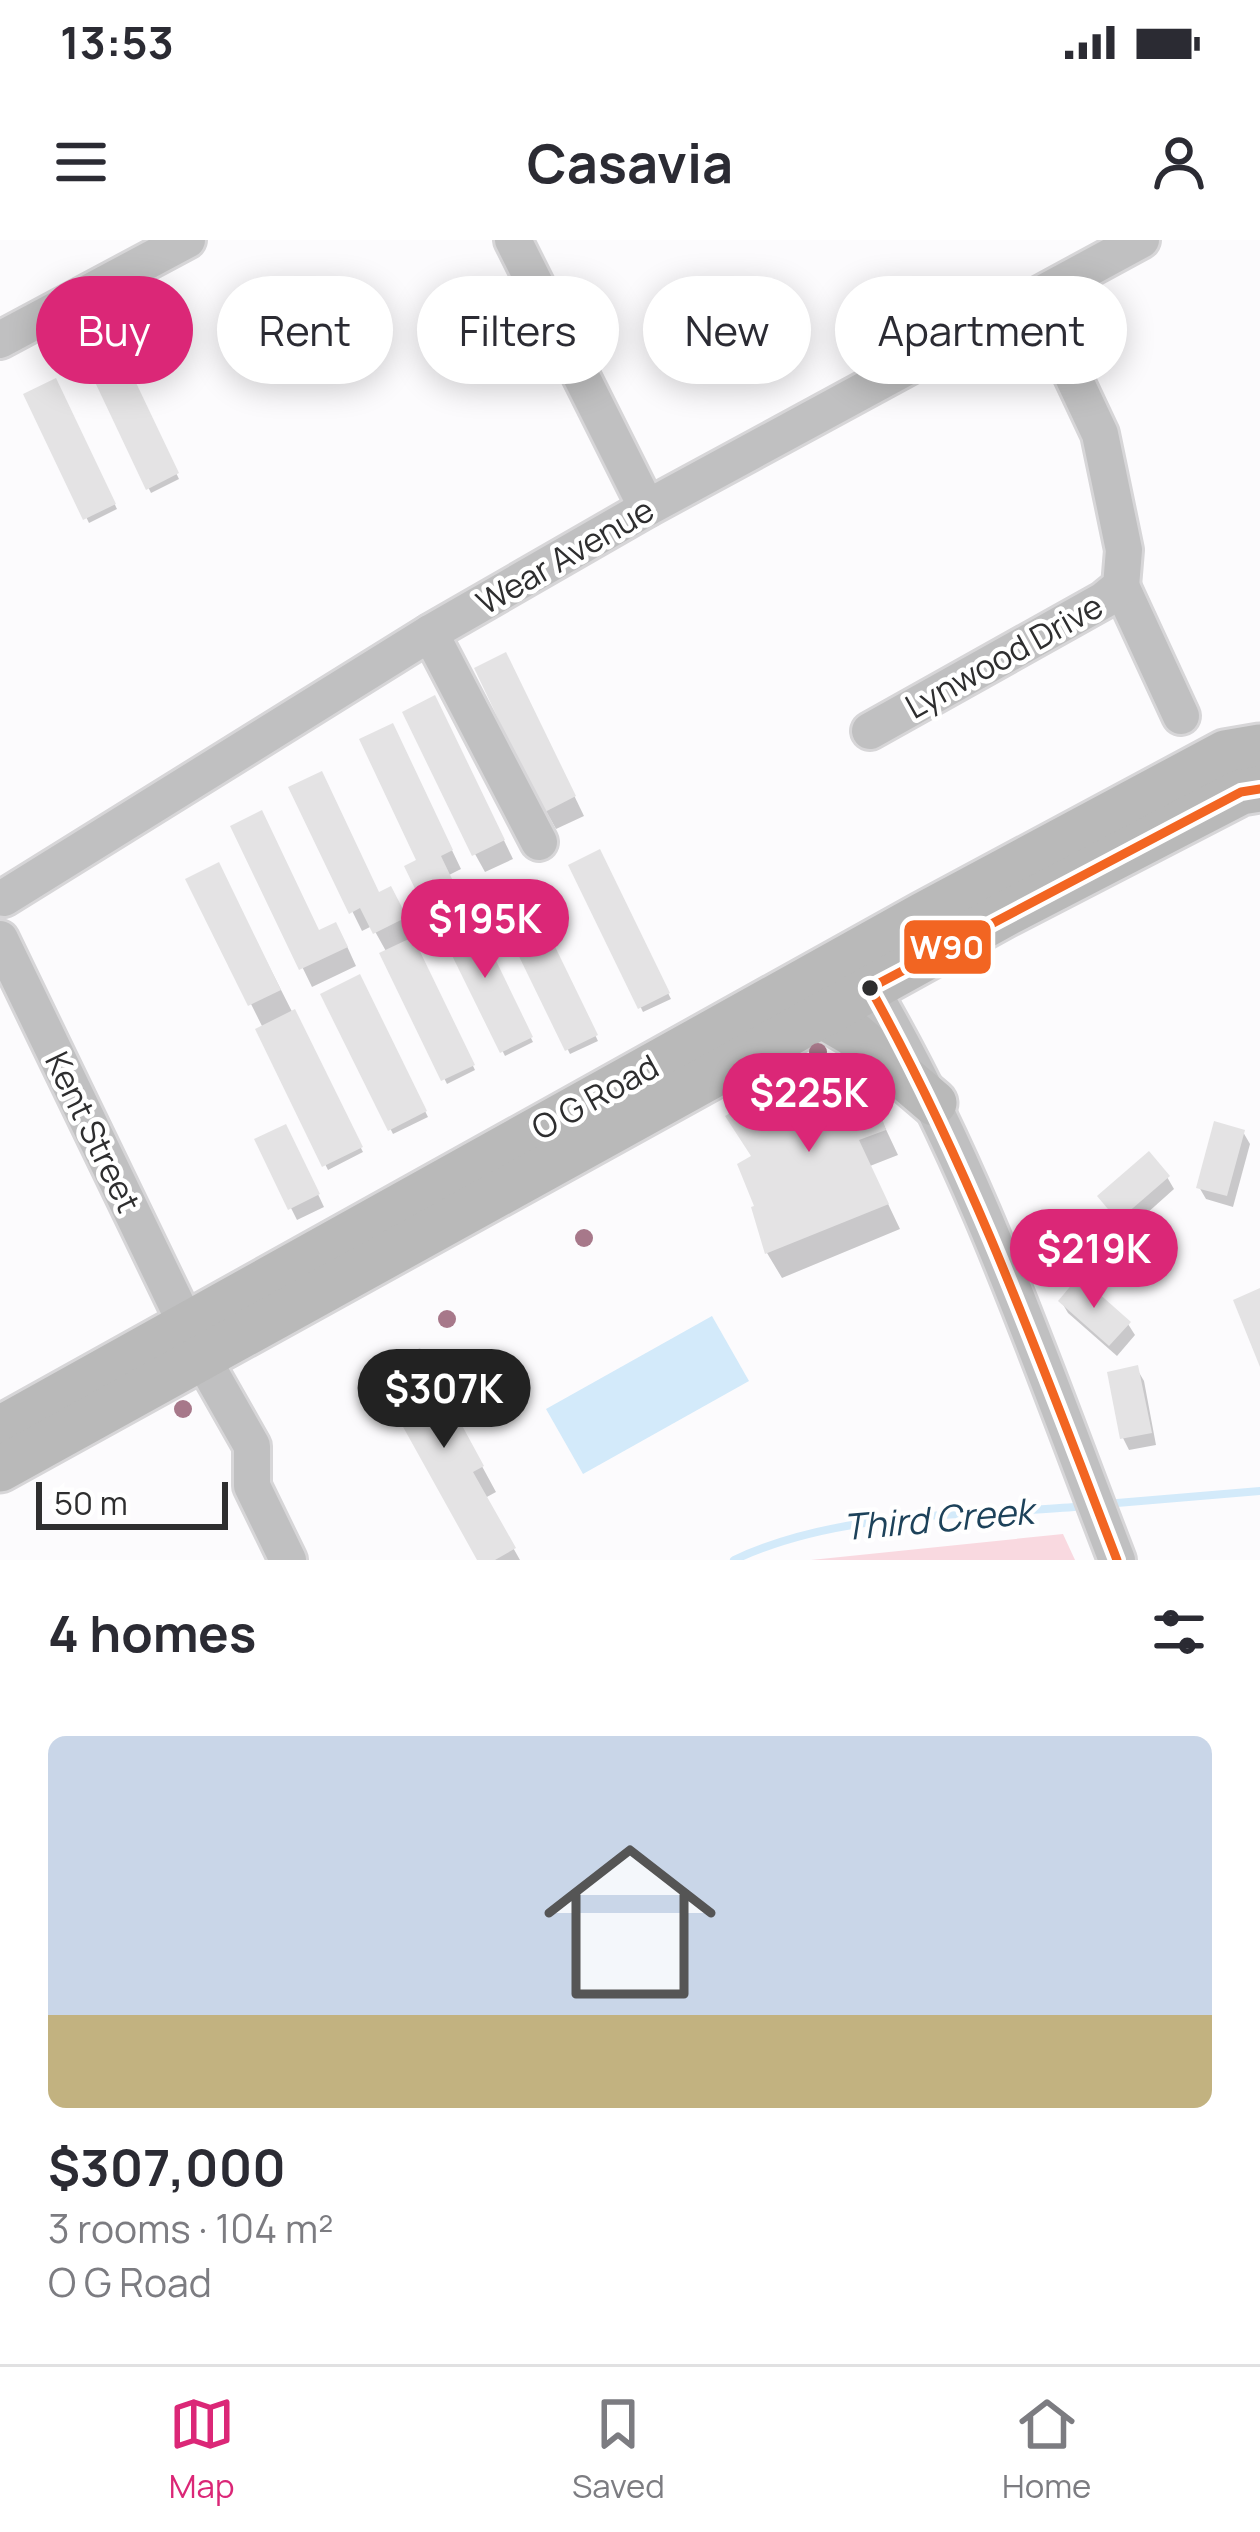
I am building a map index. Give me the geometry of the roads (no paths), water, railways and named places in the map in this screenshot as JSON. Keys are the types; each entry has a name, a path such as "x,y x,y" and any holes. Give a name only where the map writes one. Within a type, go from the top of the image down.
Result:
{"main road":[{"name":"O G Road","path":"0,1469 194,1341 860,972 1225,753 1260,747"},
{"name":"O G Road","path":"0,1429 194,1341 820,1015 860,972 1260,788"},
{"path":"820,1015 852,1034 934,1103"}],"street":[{"path":"513,240 647,508"},
{"path":"0,340 182,241"},
{"name":"Wear Avenue","path":"1075,276 1128,243"},
{"name":"Wear Avenue","path":"1,904 430,633 647,508 879,384"},
{"name":"Lynwood Drive","path":"870,731 1087,610 1121,586 1124,550 1105,451 1074,384"},
{"path":"1121,586 1181,716"},
{"path":"430,633 538,842"},
{"name":"Kent Street","path":"0,939 194,1341 252,1446 252,1486 288,1560"},
{"path":"860,972 934,1103 966,1172 1117,1560"}],"water":[{"path":"712,1316 749,1381 583,1474 546,1409"}],"waterway":[{"name":"Third Creek","path":"1117,1503 1260,1491"},
{"name":"Third Creek","path":"734,1560 815,1532 858,1524 1074,1507"}]}
